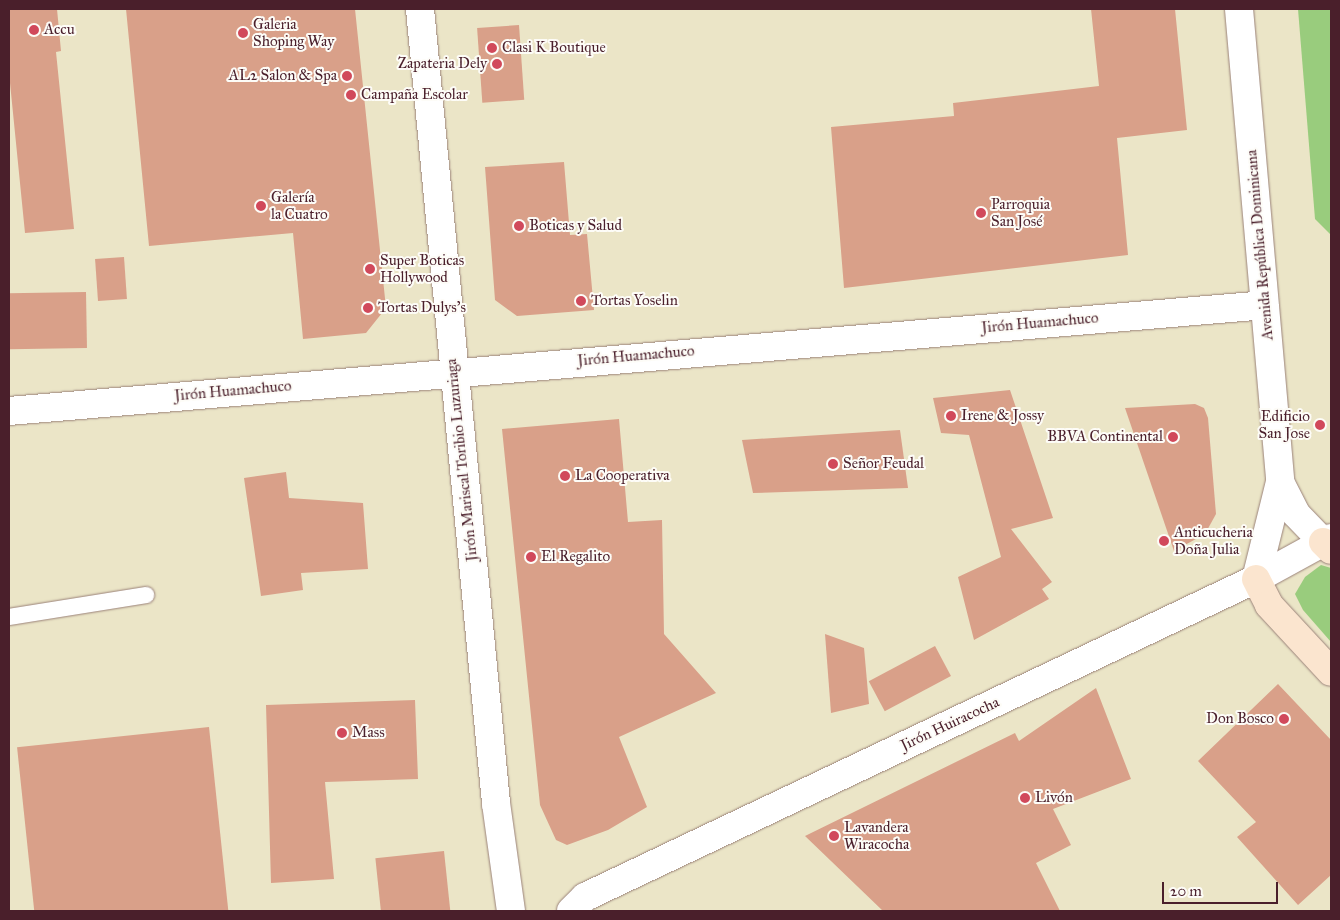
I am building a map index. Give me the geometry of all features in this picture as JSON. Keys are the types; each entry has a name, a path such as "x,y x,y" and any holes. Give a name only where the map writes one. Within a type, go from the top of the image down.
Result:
{"main road":[{"path":"1256,579 1269,605 1331,672"}],"street":[{"name":"Jirón Mariscal Toribio Luzuriaga","path":"420,9 453,371 510,911"},
{"name":"Avenida República Dominicana","path":"1239,9 1280,482 1256,579"},
{"name":"Jirón Huamachuco","path":"9,411 453,371 1265,305"},
{"name":"Avenida República Dominicana","path":"1280,482 1296,514 1329,543"},
{"name":"Jirón Huiracocha","path":"571,911 585,897 1329,543"}],"lane":[{"path":"9,617 146,595"}],"green space":[{"path":"1298,9 1331,9 1331,235 1315,219"},
{"path":"1321,565 1331,568 1331,642 1303,610 1295,594 1305,577"}],"building":[{"path":"9,9 57,9 61,51 56,52 74,229 25,233 9,73"},
{"path":"126,9 355,9 386,308 366,333 303,339 293,233 149,246"},
{"name":"Parroquia San José","path":"1091,9 1175,9 1187,130 1117,138 1128,255 844,288 831,127 954,116 953,103 1099,86"},
{"path":"519,25 524,100 482,103 477,28"},
{"path":"564,162 570,235 587,234 594,310 517,316 495,300 485,167"},
{"path":"124,257 127,299 98,301 95,259"},
{"path":"86,292 87,348 10,349 9,293"},
{"path":"1010,390 1053,518 1011,529 1052,582 1042,589 1049,599 974,640 958,577 1001,557 969,435 941,433 933,398"},
{"path":"1195,404 1204,408 1208,418 1216,514 1205,534 1174,551 1125,408"},
{"path":"619,419 628,522 662,520 664,634 716,693 619,737 647,807 608,830 567,845 556,840 540,805 502,429"},
{"path":"900,430 908,488 753,493 742,440"},
{"path":"286,472 289,498 363,503 368,569 301,573 303,590 261,596 244,478"},
{"path":"825,634 864,648 869,704 831,713"},
{"path":"935,646 951,676 885,711 869,681"},
{"path":"1278,684 1331,740 1331,875 1298,905 1237,837 1256,822 1198,761"},
{"path":"1096,688 1131,779 1053,809 1071,845 1036,863 1060,911 883,911 805,836 1015,733 1019,741"},
{"name":"Mass","path":"415,700 418,779 325,782 334,879 271,883 266,705"},
{"path":"209,727 228,911 34,911 17,747"},
{"path":"444,851 450,911 381,911 375,858"}],"place":[{"name":"Accu","path":"34,30"},
{"name":"Galeria Shoping Way","path":"243,33"},
{"name":"Clasi K Boutique","path":"492,48"},
{"name":"Zapateria Dely","path":"497,64"},
{"name":"AL2 Salon & Spa","path":"347,76"},
{"name":"Campaña Escolar","path":"351,95"},
{"name":"Galería la Cuatro","path":"261,206"},
{"name":"Parroquia San José","path":"981,213"},
{"name":"Boticas y Salud","path":"519,226"},
{"name":"Super Boticas Hollywood","path":"370,269"},
{"name":"Tortas Yoselin","path":"581,301"},
{"name":"Tortas Dulys's","path":"368,308"},
{"name":"Irene & Jossy","path":"951,416"},
{"name":"Edificio San Jose","path":"1320,425"},
{"name":"BBVA Continental","path":"1173,437"},
{"name":"Señor Feudal","path":"833,464"},
{"name":"La Cooperativa","path":"565,476"},
{"name":"Anticucheria Doña Julia","path":"1164,541"},
{"name":"El Regalito","path":"531,557"},
{"name":"Don Bosco","path":"1284,719"},
{"name":"Mass","path":"342,733"},
{"name":"Livón","path":"1025,798"},
{"name":"Lavandera Wiracocha","path":"834,836"}]}
